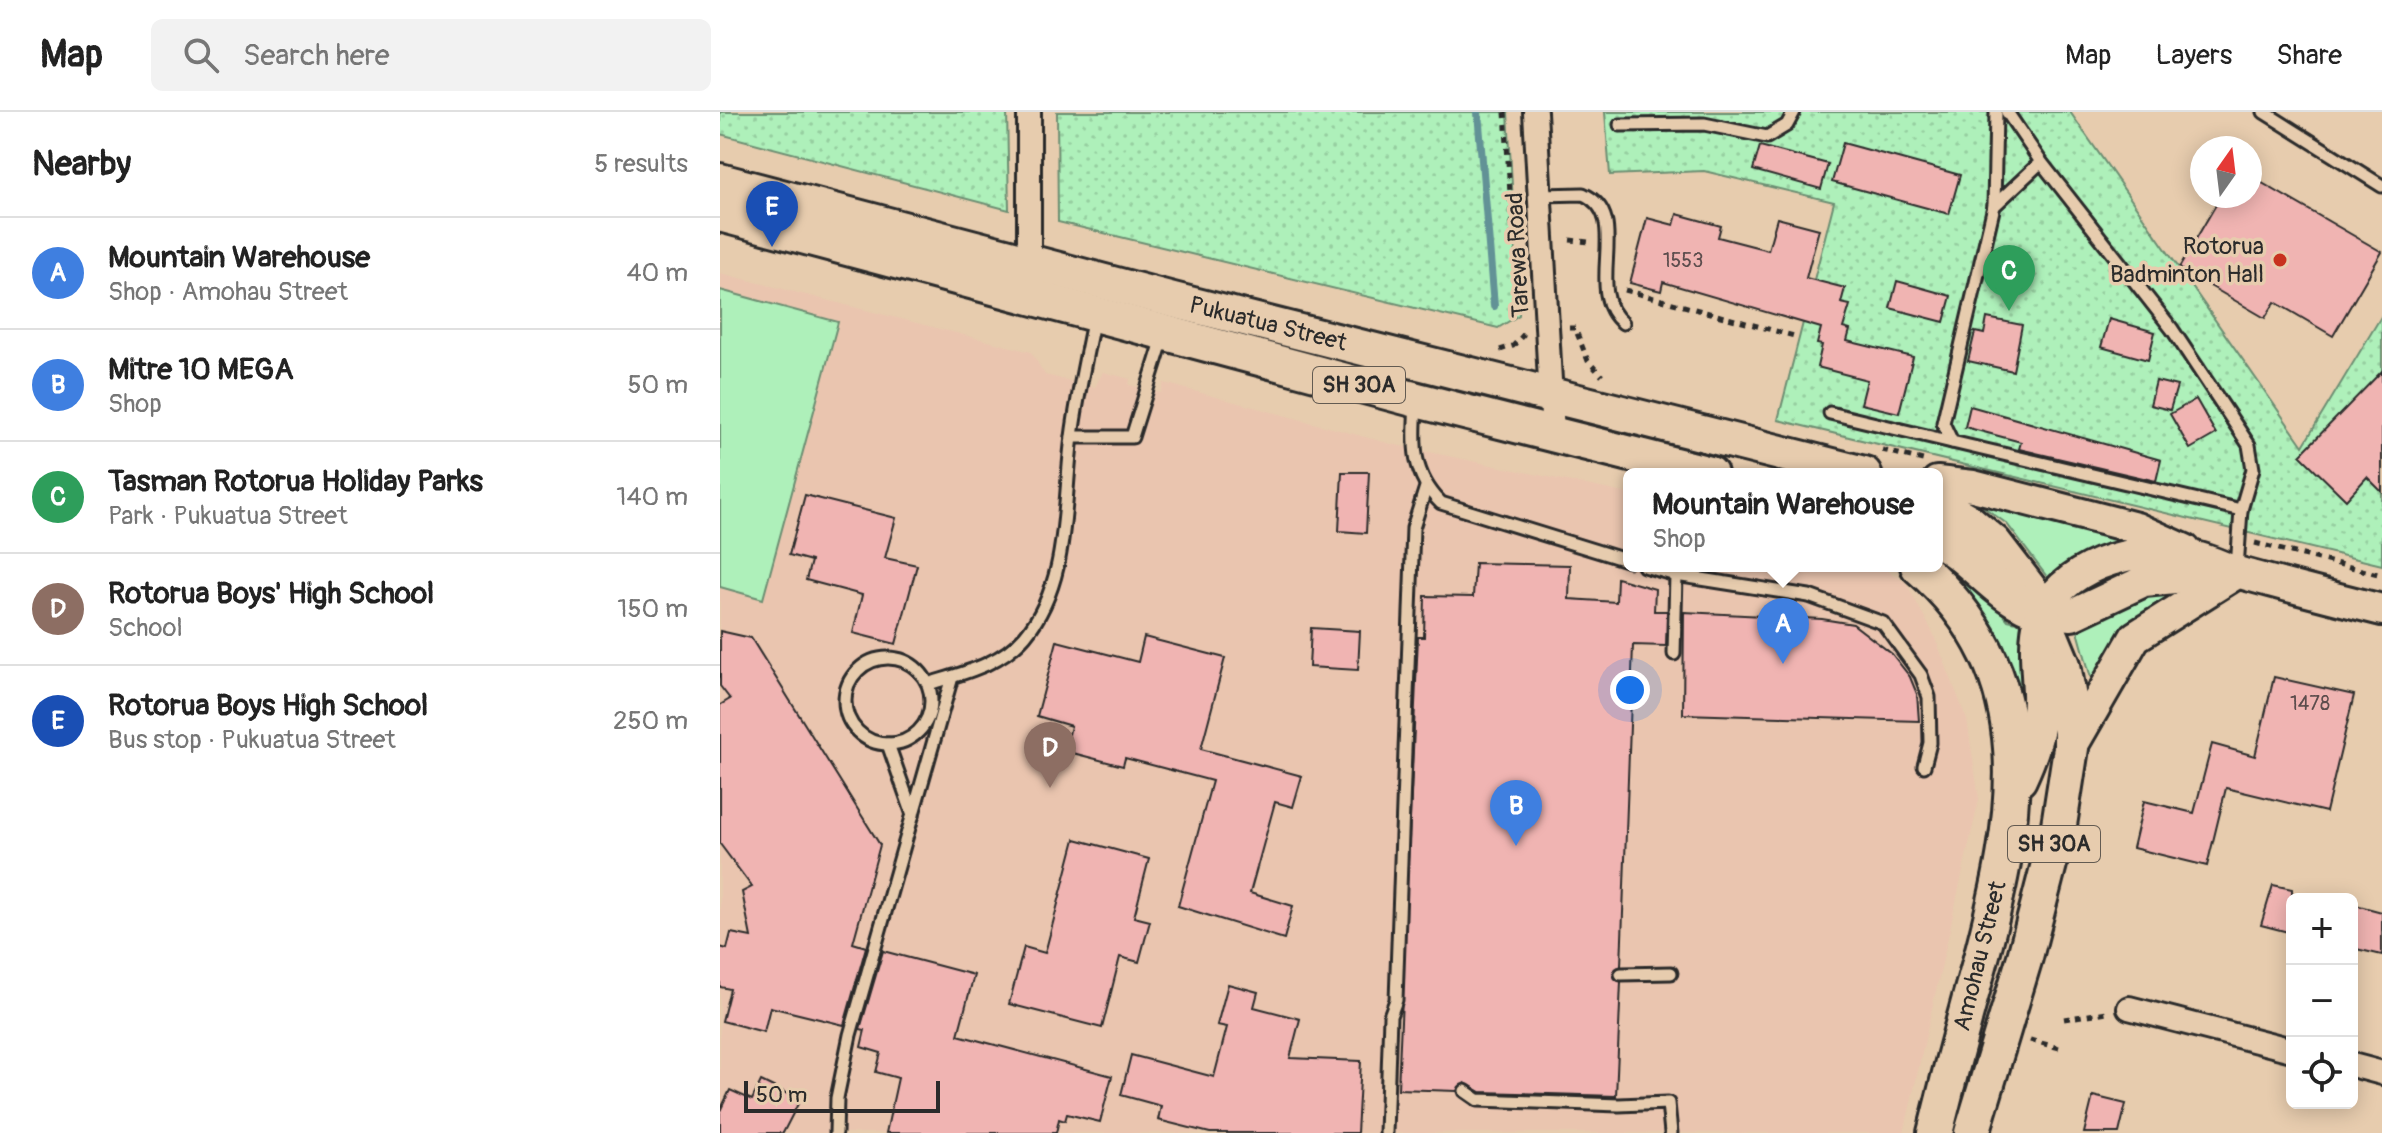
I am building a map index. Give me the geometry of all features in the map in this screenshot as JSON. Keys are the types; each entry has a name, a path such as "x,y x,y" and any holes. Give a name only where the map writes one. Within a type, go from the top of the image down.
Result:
{"main road":[{"name":"Pukuatua Street","path":"720,181 1029,278 1169,316 1552,396 1840,468"},
{"name":"Pukuatua Street","path":"720,214 1029,278 1095,312 1169,316 1417,400 1686,468"},
{"path":"1943,483 1973,486 2136,528 2236,572 2382,610"},
{"name":"SH 30A","path":"1943,507 1994,543 2019,571 2043,612"},
{"path":"1943,543 1968,558 2006,597 2043,612 2072,615 2144,581 2236,572"},
{"path":"2014,789 2037,732 2040,691 2036,650 2043,612 2061,586 2093,567 2140,554 2198,557"},
{"name":"Amohau Street","path":"1924,572 1952,600 1992,667 2009,724 2014,789 2005,860 1935,1133"},
{"path":"2071,748 2135,637 2236,572"},
{"name":"Amohau Street","path":"1972,1133 2050,860 2071,748 2071,709 2063,665 2043,612"}],"street":[{"path":"1029,112 1029,278"},
{"name":"Tarewa Road","path":"1535,112 1553,434"},
{"path":"2129,1008 2286,1048"},
{"path":"2358,1067 2382,1073"}],"lane":[{"path":"1620,125 1704,124 1767,137 1787,125 1794,112"},
{"path":"1952,442 1943,423 1994,206 1996,112"},
{"path":"2007,112 2041,162 2172,329 2249,445 2253,469 2241,510 2236,572"},
{"path":"2264,112 2382,186"},
{"path":"1994,206 2041,162"},
{"path":"1541,195 1566,193 1590,198 1606,220 1606,299 1614,316 1623,323"},
{"path":"928,684 978,669 1004,655 1024,637 1043,610 1056,580 1072,437 1095,312"},
{"path":"1072,437 1132,437 1169,316"},
{"path":"1417,400 1414,455 1426,487 1441,503 1471,515 1623,559"},
{"path":"1830,413 2241,510"},
{"path":"1386,1133 1390,1016 1396,1000 1413,528 1426,487"},
{"path":"1665,572 1809,596 1883,623 1921,675 1929,697 1930,743 1924,766"},
{"path":"1674,654 1676,575"},
{"path":"882,658 910,663 928,684 930,712 924,725 902,742 888,744 861,735 851,724 844,696 848,682 857,670 882,658"},
{"path":"836,1133 837,1098 850,1035 952,677"},
{"path":"888,744 913,816"},
{"path":"1621,974 1671,973"},
{"path":"1465,1091 1478,1100 1619,1105 1668,1103 1671,1133"}],"path":[{"path":"1505,112 1513,243"},
{"path":"1570,240 1607,245"},
{"path":"1626,279 1625,292 1794,336"},
{"path":"2064,1019 2129,1008"}],"shaded area":[{"path":"720,273 1031,352 1045,375 1095,387 1103,372 1130,379 1129,385 1161,393 1164,383 1391,444 1623,493 1623,572 1890,572 1906,583 1934,635 1967,720 1979,799 1904,1133 720,1133"}],"green space":[{"path":"720,112 1007,112 1009,210 720,134"},
{"path":"1057,112 1508,112 1519,315 1498,328 1058,222"},
{"path":"1605,112 2070,112 2303,446 2382,315 2382,565 1778,420 1834,202 1704,171 1610,175"},
{"path":"720,290 838,322 763,599 720,587"},
{"path":"1974,500 2140,541 2048,578 2007,524"},
{"path":"1943,557 1986,593 2008,620 2026,624 2023,710 2000,646 1968,595 1943,566"},
{"path":"2179,585 2178,595 2139,618 2119,640 2096,679 2091,678 2076,624 2122,600"}],"building":[{"path":"1843,143 1960,175 1949,214 1832,182"},
{"path":"1760,146 1828,164 1821,189 1753,170"},
{"name":"Rotorua Badminton Hall","path":"2262,183 2382,252 2333,336 2275,302 2265,318 2179,268 2214,208 2262,208"},
{"path":"1677,214 1721,226 1718,237 1768,250 1777,218 1819,229 1806,278 1845,288 1841,303 1850,305 1843,328 1850,330 1847,341 1913,357 1899,413 1861,404 1867,380 1817,367 1822,345 1817,344 1821,328 1663,282 1661,291 1630,283 1647,218 1674,225"},
{"path":"1897,281 1951,296 1944,322 1890,308"},
{"path":"1987,318 2022,325 2013,371 1968,361 1975,332 1984,334"},
{"path":"2109,319 2155,332 2148,360 2101,347"},
{"path":"2382,371 2382,492 2367,477 2346,500 2300,455"},
{"path":"2156,381 2177,386 2170,410 2150,405"},
{"path":"2196,399 2216,434 2190,449 2170,414"},
{"path":"1970,406 2161,460 2156,481 2019,449 2021,442 1965,427"},
{"path":"1342,472 1369,472 1366,533 1339,531"},
{"path":"805,495 896,518 885,558 917,565 896,644 853,633 862,595 806,580 811,561 789,555"},
{"path":"1475,563 1570,565 1569,599 1616,602 1617,578 1655,589 1654,611 1667,611 1666,646 1633,645 1621,966 1613,973 1621,982 1616,1096 1481,1092 1465,1083 1457,1091 1398,1089 1418,637 1424,637 1425,596 1473,597"},
{"path":"1684,612 1822,619 1853,624 1892,654 1910,677 1917,694 1919,721 1683,714"},
{"path":"1311,628 1360,631 1358,670 1309,667"},
{"path":"720,631 751,638 880,845 853,943 866,947 844,1025 770,1007 764,1032 722,1021 730,989 720,987 720,947 727,949 731,933 751,937 742,892 752,887 720,844 720,705 730,699 720,686"},
{"path":"1144,637 1225,658 1201,749 1302,776 1293,807 1275,802 1250,893 1293,906 1284,939 1178,906 1212,781 1125,758 1123,766 1065,751 1071,726 1037,716 1057,641 1138,662"},
{"path":"2274,677 2354,695 2326,812 2226,788 2207,866 2133,848 2144,801 2194,813 2212,744 2255,756"},
{"path":"1075,839 1149,859 1134,917 1150,921 1139,962 1120,957 1102,1028 1009,1004 1024,947 1045,953"},
{"path":"2273,885 2292,889 2292,893 2286,893 2286,931 2261,925"},
{"path":"2358,906 2382,912 2382,955 2358,949"},
{"path":"883,951 974,975 958,1035 1112,1076 1100,1122 1067,1114 1065,1121 1059,1119 1056,1133 886,1133 898,1078 876,1072 881,1053 861,1047 865,1030 860,1029"},
{"path":"1228,984 1258,992 1254,1007 1300,1019 1290,1058 1361,1061 1357,1133 1210,1133 1158,1120 1161,1106 1121,1095 1131,1055 1214,1077 1227,1027 1217,1025"},
{"path":"761,1081 800,1100 783,1133 720,1133 720,1111 730,1090 752,1100"},
{"path":"2093,1096 2126,1104 2119,1133 2084,1133"}],"waterway":[{"path":"1478,112 1494,306"}],"place":[{"name":"Rotorua Boys High School","path":"772,247"},
{"name":"Rotorua Badminton Hall","path":"2280,260"},
{"name":"Tasman Rotorua Holiday Parks","path":"2009,311"},
{"name":"Mountain Warehouse","path":"1783,664"},
{"name":"Rotorua Boys' High School","path":"1050,788"},
{"name":"Mitre 10 MEGA","path":"1516,846"}]}
